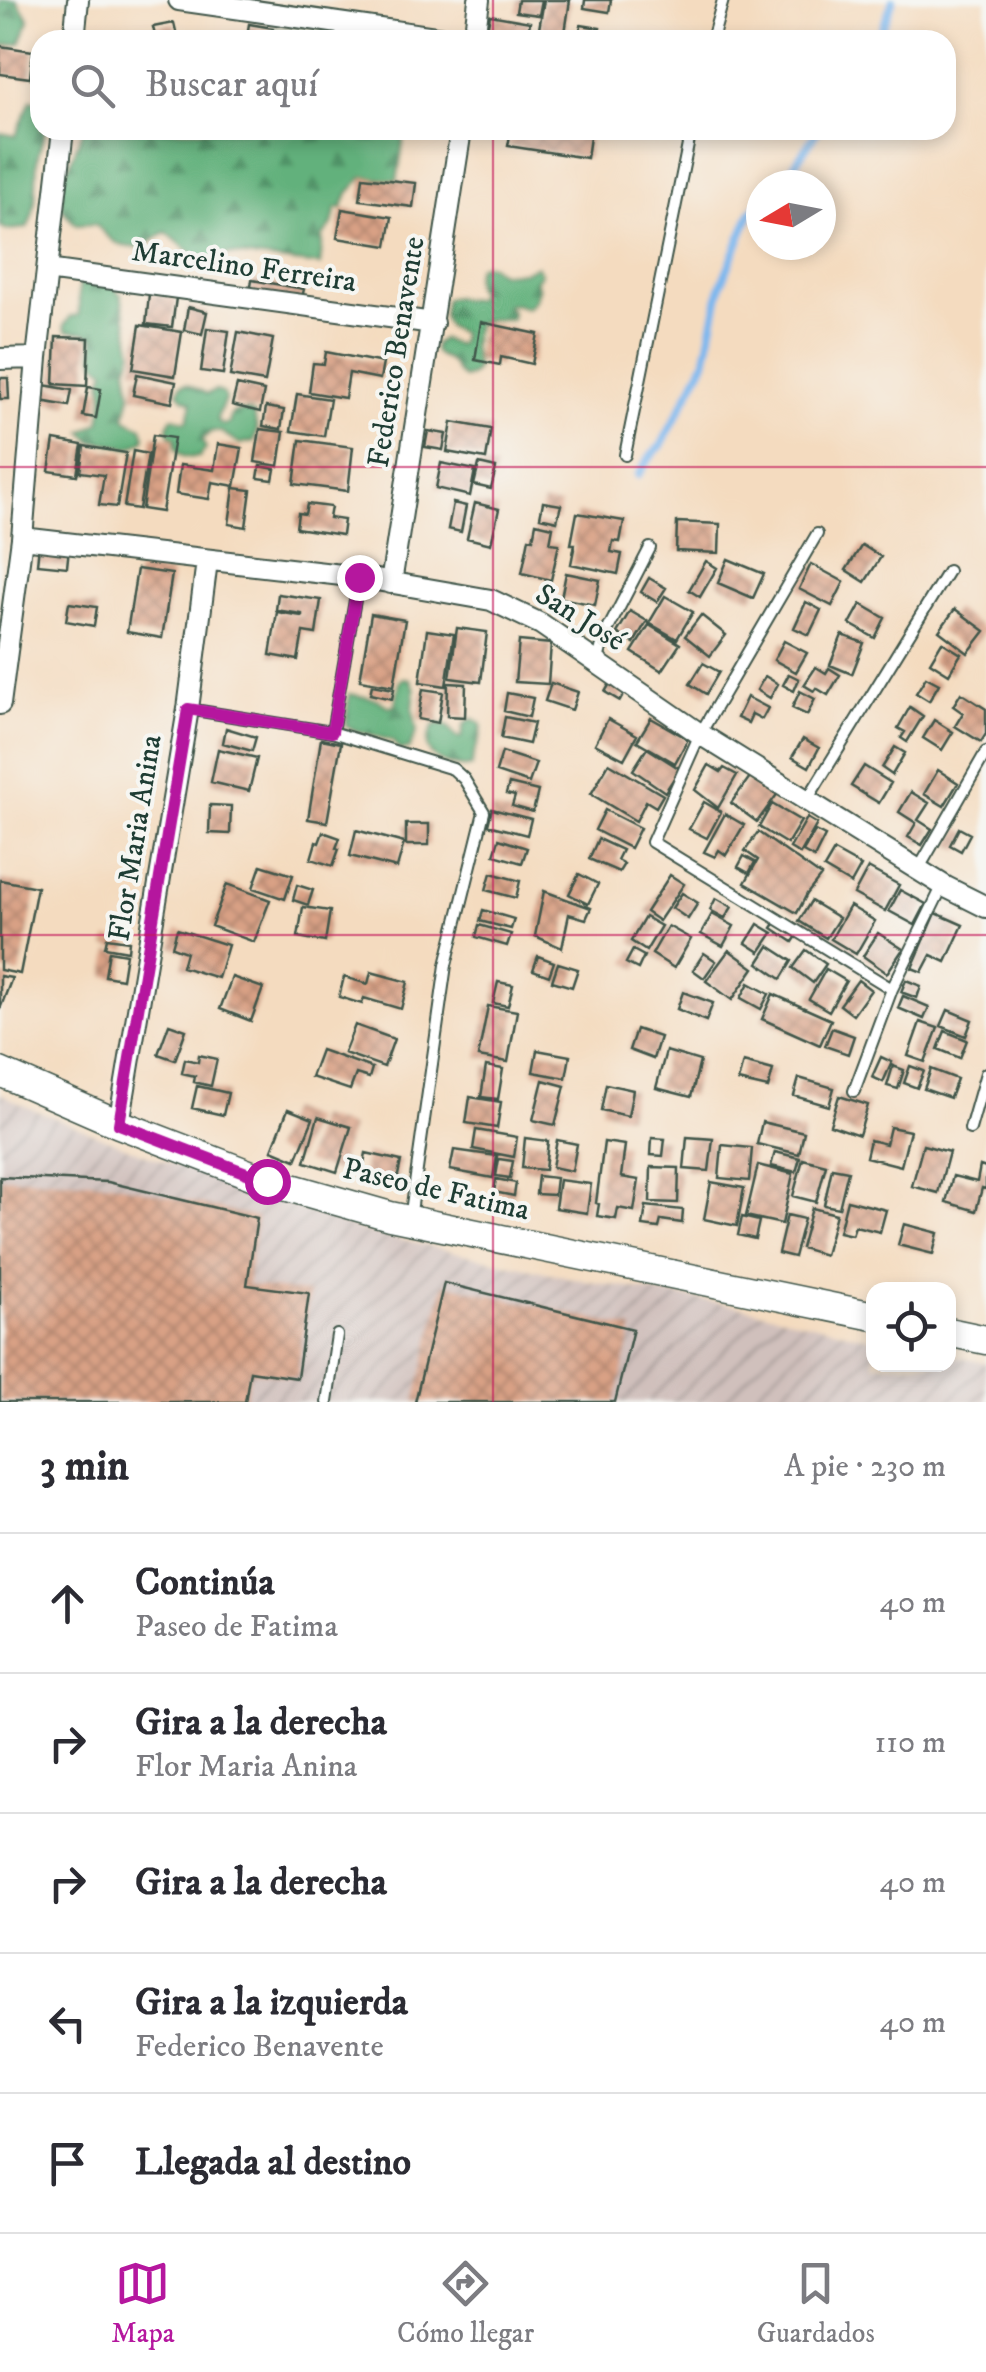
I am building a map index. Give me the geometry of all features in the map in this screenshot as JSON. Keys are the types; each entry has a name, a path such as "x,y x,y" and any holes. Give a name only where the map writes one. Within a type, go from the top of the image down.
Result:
{"street":[{"path":"75,30 78,0"},
{"path":"179,0 387,30"},
{"path":"475,30 479,0"},
{"path":"0,704 22,538 37,358 62,140"},
{"name":"Federico Benavente","path":"390,583 460,140"},
{"name":"Marcelino Ferreira","path":"47,270 432,324"},
{"path":"0,359 37,358"},
{"name":"San José","path":"22,538 359,577 490,600 542,624 700,734 986,908"},
{"name":"Flor Maria Anina","path":"119,1124 188,709 207,561"},
{"name":"Paseo de Fatima","path":"0,1072 119,1124 267,1181 410,1220 866,1314"},
{"path":"956,1334 986,1340"}],"lane":[{"path":"715,30 723,0"},
{"path":"625,454 689,140"},
{"path":"817,534 700,734 652,842 892,989"},
{"path":"598,664 604,636 650,548"},
{"path":"807,800 948,571"},
{"path":"332,732 359,577"},
{"path":"188,709 332,732 453,769 464,779 484,812 446,965 410,1220"},
{"path":"918,870 986,752"},
{"path":"854,1090 892,989 943,885"},
{"path":"970,1129 986,1073"},
{"path":"327,1402 337,1335"}],"shaded area":[{"path":"0,1093 144,1154 365,1232 586,1281 734,1305 866,1337 866,1372 956,1372 956,1357 986,1363 986,1402 0,1402"}],"green space":[{"path":"0,0 17,0 29,20 20,43 0,46"},
{"path":"30,102 30,140 43,140 34,204 27,228 7,230 0,226 0,133 16,136"},
{"path":"79,140 403,140 397,181 363,177 348,193 342,209 336,208 332,225 323,236 320,265 228,254 210,260 187,250 166,232 145,245 123,246 96,224 76,225 62,209 62,183"},
{"path":"484,264 500,273 523,272 537,266 541,273 536,280 539,289 527,308 506,305 512,312 511,320 476,323 472,345 476,369 464,378 434,351 435,344 442,339 456,345 460,342 461,334 445,322 445,299 476,298 475,274 477,267"},
{"path":"82,279 111,284 121,295 133,351 127,368 131,394 125,415 142,427 145,437 129,448 93,442 83,432 100,422 106,370 95,360 93,338 87,333 66,331 64,326 70,317 79,315"},
{"path":"186,384 207,394 216,390 224,394 217,418 223,425 230,423 234,412 254,414 254,441 240,444 221,432 211,431 202,440 206,449 199,457 181,455 168,428 171,418 188,420 192,402 178,392"},
{"path":"404,678 410,679 415,689 417,731 409,749 399,750 393,741 346,726 349,694 376,699 390,707 395,705"},
{"path":"473,719 481,724 481,730 472,766 447,764 431,754 427,743 434,725 446,725 457,738 462,737 465,723"}],"building":[{"path":"518,0 542,0 539,15 516,12"},
{"path":"544,0 570,0 565,30 539,29"},
{"path":"585,0 611,0 609,12 584,8"},
{"path":"490,15 530,22 529,30 487,30"},
{"path":"174,23 176,30 154,30 153,27"},
{"path":"249,24 273,28 272,30 248,30"},
{"path":"581,25 600,28 600,30 581,30"},
{"path":"0,46 30,51 30,78 0,74"},
{"path":"509,140 590,140 587,158 508,146"},
{"path":"363,177 416,183 413,207 360,200"},
{"path":"342,209 392,217 387,246 337,238"},
{"path":"252,280 304,289 301,302 250,293"},
{"path":"149,294 176,298 172,327 146,324"},
{"path":"188,307 207,312 202,334 184,330"},
{"path":"481,322 538,334 532,364 501,357 500,365 475,360"},
{"path":"140,325 182,332 175,376 133,369"},
{"path":"207,328 229,331 223,374 201,371"},
{"path":"238,332 273,339 265,382 230,376"},
{"path":"56,337 89,338 87,386 54,384"},
{"path":"326,352 383,363 380,379 349,373 345,398 309,392 313,363 324,364"},
{"path":"137,374 176,382 172,403 133,395"},
{"path":"0,378 8,378 9,399 0,399"},
{"path":"38,384 72,390 69,406 35,400"},
{"path":"237,385 264,391 260,412 232,405"},
{"path":"88,387 101,389 96,418 83,416"},
{"path":"297,394 330,399 324,436 291,431"},
{"path":"266,407 284,410 281,429 263,426"},
{"path":"452,422 491,429 486,459 447,452"},
{"path":"260,429 284,432 279,466 255,462"},
{"path":"428,431 446,434 443,450 425,447"},
{"path":"153,435 174,438 162,512 142,509"},
{"path":"54,440 82,445 77,475 49,471"},
{"path":"300,440 353,447 348,491 294,484"},
{"path":"218,444 242,448 235,486 212,482 209,499 176,494 180,465 214,470"},
{"path":"84,446 126,453 117,507 99,505 104,475 80,472"},
{"path":"133,451 148,454 139,509 124,507"},
{"path":"441,463 475,470 470,496 436,488"},
{"path":"479,464 496,468 491,489 474,485"},
{"path":"260,466 275,469 273,480 258,478"},
{"path":"234,488 251,490 246,527 229,524"},
{"path":"543,502 561,505 557,521 540,517"},
{"path":"453,503 466,506 461,532 448,529"},
{"path":"475,503 499,509 491,544 467,538"},
{"path":"307,504 331,507 329,518 344,520 342,535 296,528 298,513 305,514"},
{"path":"577,513 624,521 620,542 613,541 611,552 622,554 618,574 571,564"},
{"path":"677,522 720,524 719,553 676,551"},
{"path":"536,523 553,527 550,543 559,544 551,580 522,573"},
{"path":"39,545 69,548 67,567 37,564"},
{"path":"862,545 881,557 865,582 846,570"},
{"path":"728,559 764,574 753,598 718,583"},
{"path":"706,561 717,568 700,597 689,590"},
{"path":"811,564 844,582 832,606 799,589"},
{"path":"137,569 172,574 162,638 127,632"},
{"path":"566,573 600,580 595,605 561,598"},
{"path":"649,578 666,588 657,602 641,592"},
{"path":"278,594 321,600 316,634 303,632 298,660 270,655 277,612 302,616 276,610"},
{"path":"665,596 693,612 677,639 649,623"},
{"path":"806,602 821,610 809,635 794,628"},
{"path":"69,603 97,607 94,626 66,621"},
{"path":"861,604 885,618 875,638 850,624"},
{"path":"955,609 985,631 968,653 939,631"},
{"path":"630,611 647,621 634,643 617,633"},
{"path":"371,614 405,620 394,686 360,680"},
{"path":"701,615 726,635 710,656 685,636"},
{"path":"649,625 680,644 662,671 632,652"},
{"path":"457,628 487,632 481,682 450,678"},
{"path":"427,630 454,634 446,686 420,682"},
{"path":"842,635 864,643 852,674 830,665"},
{"path":"519,641 551,644 548,684 515,682"},
{"path":"784,641 807,653 796,672 774,660"},
{"path":"942,642 961,654 949,674 930,662"},
{"path":"703,663 719,672 706,694 690,684"},
{"path":"816,667 826,673 829,668 840,675 828,695 804,685"},
{"path":"789,674 799,679 794,691 783,685"},
{"path":"765,676 778,684 770,698 757,690"},
{"path":"926,677 939,684 929,701 916,693"},
{"path":"612,680 627,688 620,701 605,692"},
{"path":"448,683 466,684 465,717 447,716"},
{"path":"551,683 578,692 572,710 545,701"},
{"path":"372,685 394,689 392,699 370,694"},
{"path":"423,689 443,692 438,723 418,719"},
{"path":"800,691 815,699 807,715 792,708"},
{"path":"507,693 533,698 529,717 504,711"},
{"path":"961,693 986,709 986,734 981,742 955,726 963,713 953,706"},
{"path":"747,697 768,708 762,719 752,714 748,723 737,718"},
{"path":"910,707 923,716 907,742 901,738 905,732 898,728"},
{"path":"505,717 534,723 529,744 501,738"},
{"path":"651,718 688,739 675,763 637,741"},
{"path":"608,719 637,735 624,759 595,744"},
{"path":"934,720 953,732 942,750 923,738"},
{"path":"226,728 256,737 252,751 223,743"},
{"path":"321,739 341,743 327,822 308,819"},
{"path":"803,739 819,748 809,767 792,757"},
{"path":"895,747 905,753 892,775 882,768"},
{"path":"647,748 680,769 665,792 633,770"},
{"path":"218,749 257,758 249,791 211,782"},
{"path":"502,752 536,763 529,783 496,772"},
{"path":"609,763 663,795 656,807 646,801 636,821 591,794"},
{"path":"709,765 737,775 718,808 695,790"},
{"path":"864,766 891,783 879,803 851,786"},
{"path":"755,770 781,789 757,822 731,803"},
{"path":"938,770 958,783 944,806 924,794"},
{"path":"509,784 538,791 533,812 512,806 515,796 506,794"},
{"path":"911,792 929,803 918,820 932,829 922,845 908,837 916,823 899,812"},
{"path":"704,802 721,812 707,838 689,829"},
{"path":"772,804 801,821 787,844 759,827"},
{"path":"210,805 231,806 230,834 209,833"},
{"path":"492,809 531,819 527,835 488,825"},
{"path":"605,810 640,828 630,848 595,830"},
{"path":"725,814 744,825 726,855 719,850 715,857 704,852"},
{"path":"807,818 817,824 800,854 790,848"},
{"path":"406,824 429,824 429,845 406,845"},
{"path":"959,828 970,834 961,851 950,845"},
{"path":"356,830 404,843 397,868 350,856"},
{"path":"815,831 825,836 814,858 803,852"},
{"path":"323,832 340,838 333,866 311,859"},
{"path":"758,832 821,876 797,913 745,883 758,860 745,851"},
{"path":"499,839 527,848 522,863 494,855"},
{"path":"598,839 622,850 617,860 624,864 619,872 589,859"},
{"path":"834,851 861,866 851,884 824,868"},
{"path":"744,856 755,862 749,873 738,867"},
{"path":"261,865 293,875 285,899 253,888"},
{"path":"868,868 899,885 885,911 854,894"},
{"path":"491,873 520,881 516,898 486,890"},
{"path":"579,874 598,884 588,904 569,894"},
{"path":"670,875 684,884 659,921 646,912"},
{"path":"0,880 37,887 20,974 0,970"},
{"path":"227,884 270,900 254,942 211,926"},
{"path":"297,885 313,890 308,905 293,900"},
{"path":"900,890 926,904 915,925 889,911"},
{"path":"544,891 591,908 586,919 569,914 562,948 535,936"},
{"path":"682,893 698,903 688,919 672,908"},
{"path":"716,898 732,907 725,918 710,910"},
{"path":"811,901 839,918 826,938 799,921"},
{"path":"850,906 875,921 856,954 831,939"},
{"path":"303,907 330,911 325,942 298,937"},
{"path":"483,910 514,919 511,929 480,921"},
{"path":"936,913 963,925 946,962 931,955 922,972 912,968"},
{"path":"712,914 734,926 723,946 701,934"},
{"path":"645,917 661,926 646,951 631,941"},
{"path":"776,922 797,936 793,942 772,928"},
{"path":"758,924 773,933 760,952 746,943"},
{"path":"479,925 511,934 507,946 476,937"},
{"path":"668,926 691,939 674,968 652,954"},
{"path":"177,929 228,945 218,978 182,967 186,952 172,947"},
{"path":"878,933 903,949 887,973 863,956"},
{"path":"107,938 129,941 128,951 105,947"},
{"path":"769,946 792,961 781,979 758,963"},
{"path":"633,950 644,956 638,969 626,963"},
{"path":"729,950 754,968 732,1000 706,981"},
{"path":"806,950 826,964 813,983 793,968"},
{"path":"109,951 126,954 122,979 105,976"},
{"path":"704,953 716,961 704,978 693,970"},
{"path":"538,956 554,962 549,976 533,970"},
{"path":"558,963 578,969 572,987 552,981"},
{"path":"826,969 846,981 829,1011 809,999"},
{"path":"371,972 408,982 401,1009 364,998 362,1004 339,997 344,977 368,984"},
{"path":"0,976 12,978 0,1009"},
{"path":"232,977 263,988 251,1021 220,1009"},
{"path":"858,980 871,990 853,1015 840,1005"},
{"path":"906,980 921,986 917,998 901,992"},
{"path":"498,982 513,985 508,1006 493,1003"},
{"path":"749,983 769,994 761,1009 741,998"},
{"path":"683,992 713,1003 706,1021 677,1009"},
{"path":"773,994 831,1020 820,1045 762,1019"},
{"path":"903,996 929,1007 924,1019 898,1008"},
{"path":"488,1006 517,1011 508,1062 478,1057"},
{"path":"948,1010 972,1020 966,1036 941,1026"},
{"path":"920,1022 938,1028 925,1062 908,1056"},
{"path":"169,1024 186,1030 175,1060 158,1054"},
{"path":"355,1025 394,1039 384,1067 344,1053"},
{"path":"832,1028 854,1036 848,1054 825,1046"},
{"path":"636,1029 660,1037 653,1059 629,1050"},
{"path":"945,1031 967,1040 960,1058 938,1049"},
{"path":"321,1050 372,1068 369,1078 356,1074 350,1090 311,1077"},
{"path":"537,1050 570,1056 566,1078 533,1072"},
{"path":"666,1051 700,1061 691,1097 656,1088"},
{"path":"199,1055 217,1059 211,1086 194,1082 195,1076 182,1073 185,1059 198,1062"},
{"path":"881,1057 892,1062 883,1082 872,1077"},
{"path":"743,1062 773,1070 768,1088 738,1081"},
{"path":"486,1066 503,1069 498,1099 481,1097"},
{"path":"893,1066 904,1070 898,1089 887,1086"},
{"path":"910,1066 924,1071 917,1088 904,1083"},
{"path":"931,1069 957,1079 950,1098 924,1089"},
{"path":"799,1078 834,1088 829,1106 794,1096"},
{"path":"543,1080 565,1086 555,1125 533,1120"},
{"path":"606,1084 633,1090 628,1116 601,1110"},
{"path":"197,1086 228,1093 223,1115 192,1108"},
{"path":"839,1096 868,1105 859,1135 830,1125"},
{"path":"470,1097 501,1102 497,1128 466,1123"},
{"path":"288,1109 313,1119 296,1160 272,1150"},
{"path":"318,1117 351,1127 337,1172 305,1162"},
{"path":"762,1122 804,1132 799,1154 757,1144"},
{"path":"890,1127 910,1131 901,1166 866,1157 870,1140 886,1144"},
{"path":"476,1130 517,1137 514,1157 473,1149"},
{"path":"687,1137 713,1139 709,1171 684,1169"},
{"path":"525,1138 548,1141 545,1170 522,1168"},
{"path":"652,1138 665,1139 663,1156 651,1155"},
{"path":"557,1140 577,1144 572,1171 552,1167"},
{"path":"604,1142 625,1145 621,1177 639,1180 634,1211 618,1208 616,1219 597,1216"},
{"path":"722,1145 752,1148 749,1181 719,1178"},
{"path":"923,1145 949,1152 938,1193 912,1186"},
{"path":"454,1150 497,1156 493,1178 450,1170"},
{"path":"775,1152 800,1158 796,1172 771,1166"},
{"path":"366,1153 401,1161 396,1185 361,1178"},
{"path":"499,1159 513,1161 510,1178 496,1176"},
{"path":"803,1159 826,1165 816,1202 793,1196"},
{"path":"758,1165 793,1174 782,1224 746,1216"},
{"path":"980,1166 986,1168 986,1189 982,1188 976,1211 946,1202 953,1176 977,1182"},
{"path":"651,1167 679,1168 678,1203 650,1202"},
{"path":"832,1168 848,1171 839,1208 824,1205"},
{"path":"538,1176 556,1178 554,1195 536,1194"},
{"path":"0,1177 108,1182 257,1218 247,1285 309,1293 297,1378 250,1371 245,1402 0,1402"},
{"path":"496,1179 516,1183 514,1196 494,1192"},
{"path":"559,1180 591,1184 587,1213 555,1208"},
{"path":"711,1182 744,1188 737,1226 704,1219"},
{"path":"847,1200 886,1210 880,1232 855,1226 852,1235 839,1232"},
{"path":"646,1206 683,1210 682,1223 661,1220 659,1228 643,1226"},
{"path":"812,1208 836,1214 825,1255 801,1248"},
{"path":"787,1215 804,1219 794,1257 778,1253"},
{"path":"742,1217 759,1221 755,1239 738,1235"},
{"path":"904,1224 938,1233 933,1254 898,1245"},
{"path":"444,1283 633,1329 615,1402 415,1402"}],"waterway":[{"path":"882,30 893,0"},
{"path":"791,170 811,140"},
{"path":"638,475 661,446 705,362 721,285 746,224"}],"route":[{"path":"267,1181 119,1124 188,709 332,732 359,577"}]}
